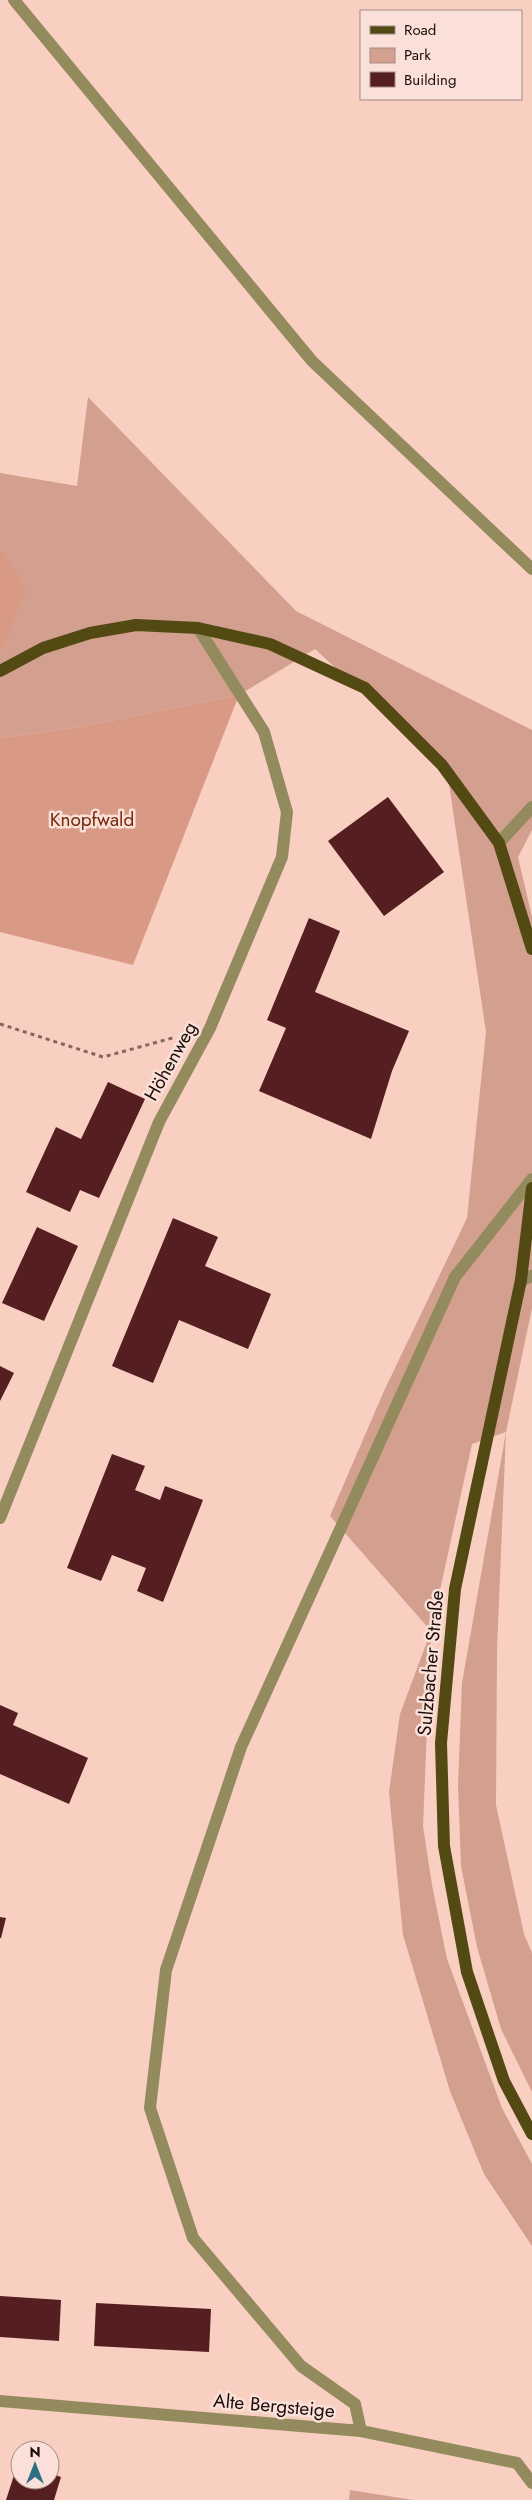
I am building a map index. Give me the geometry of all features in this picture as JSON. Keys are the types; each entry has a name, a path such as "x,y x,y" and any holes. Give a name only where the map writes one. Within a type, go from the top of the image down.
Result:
{"main road":[{"path":"0,671 43,648 90,633 136,625 198,628 270,644 365,688 442,764 499,843 532,949"},
{"name":"Sulzbacher Straße","path":"532,1188 526,1278 455,1590 441,1743 444,1846 467,1972 504,2081 532,2134"}],"street":[{"path":"14,0 312,361 532,569"},
{"name":"Höhenweg","path":"0,1518 158,1122 210,1028 282,857 287,812 264,732 198,628"},
{"path":"499,843 532,807"},
{"path":"361,2431 355,2404 301,2366 193,2238 150,2108 166,1970 241,1747 455,1277 532,1179"},
{"name":"Alte Bergsteige","path":"0,2401 361,2431 517,2463 532,2483"}],"path":[{"path":"0,1024 103,1058 210,1028"}],"green space":[{"path":"88,397 296,611 532,730 532,830 518,857 532,917 532,1308 506,1432 472,1444 431,1631 330,1516 384,1391 467,1218 486,1032 447,771 315,649 239,695 86,726 0,738 0,650 3,649 25,589 0,545 0,473 77,486"},
{"path":"0,545 26,589 3,649 0,650"},
{"name":"Knopfwald","path":"239,695 133,965 0,932 0,738 86,726"},
{"path":"506,1432 497,1649 496,1805 524,1934 532,1953 532,2092 501,2029 477,1947 461,1866 458,1785 462,1683"},
{"path":"431,1631 423,1826 432,1885 447,1959 502,2108 532,2164 532,2246 484,2174 450,2091 403,1935 389,1792 400,1714"},
{"path":"350,2490 413,2500 349,2500"}],"building":[{"path":"388,797 444,872 384,916 328,841"},
{"path":"309,918 340,931 315,992 409,1031 392,1071 371,1139 259,1091 286,1028 267,1020"},
{"path":"108,1082 145,1099 99,1198 80,1190 70,1212 26,1192 56,1127 81,1139"},
{"path":"173,1218 218,1237 205,1266 271,1294 248,1349 179,1320 153,1383 112,1366"},
{"path":"37,1227 78,1246 44,1321 2,1303"},
{"path":"0,1366 14,1373 0,1401"},
{"path":"112,1454 145,1466 135,1490 160,1500 165,1486 203,1500 163,1602 137,1591 146,1568 112,1555 101,1581 67,1568"},
{"path":"0,1705 18,1713 13,1725 88,1758 69,1804 0,1774"},
{"path":"0,1917 6,1918 1,1938 0,1938"},
{"path":"0,2296 61,2300 59,2341 0,2337"},
{"path":"96,2303 211,2309 209,2352 94,2346"},
{"path":"10,2488 10,2490 57,2490 54,2500 6,2500"}]}
